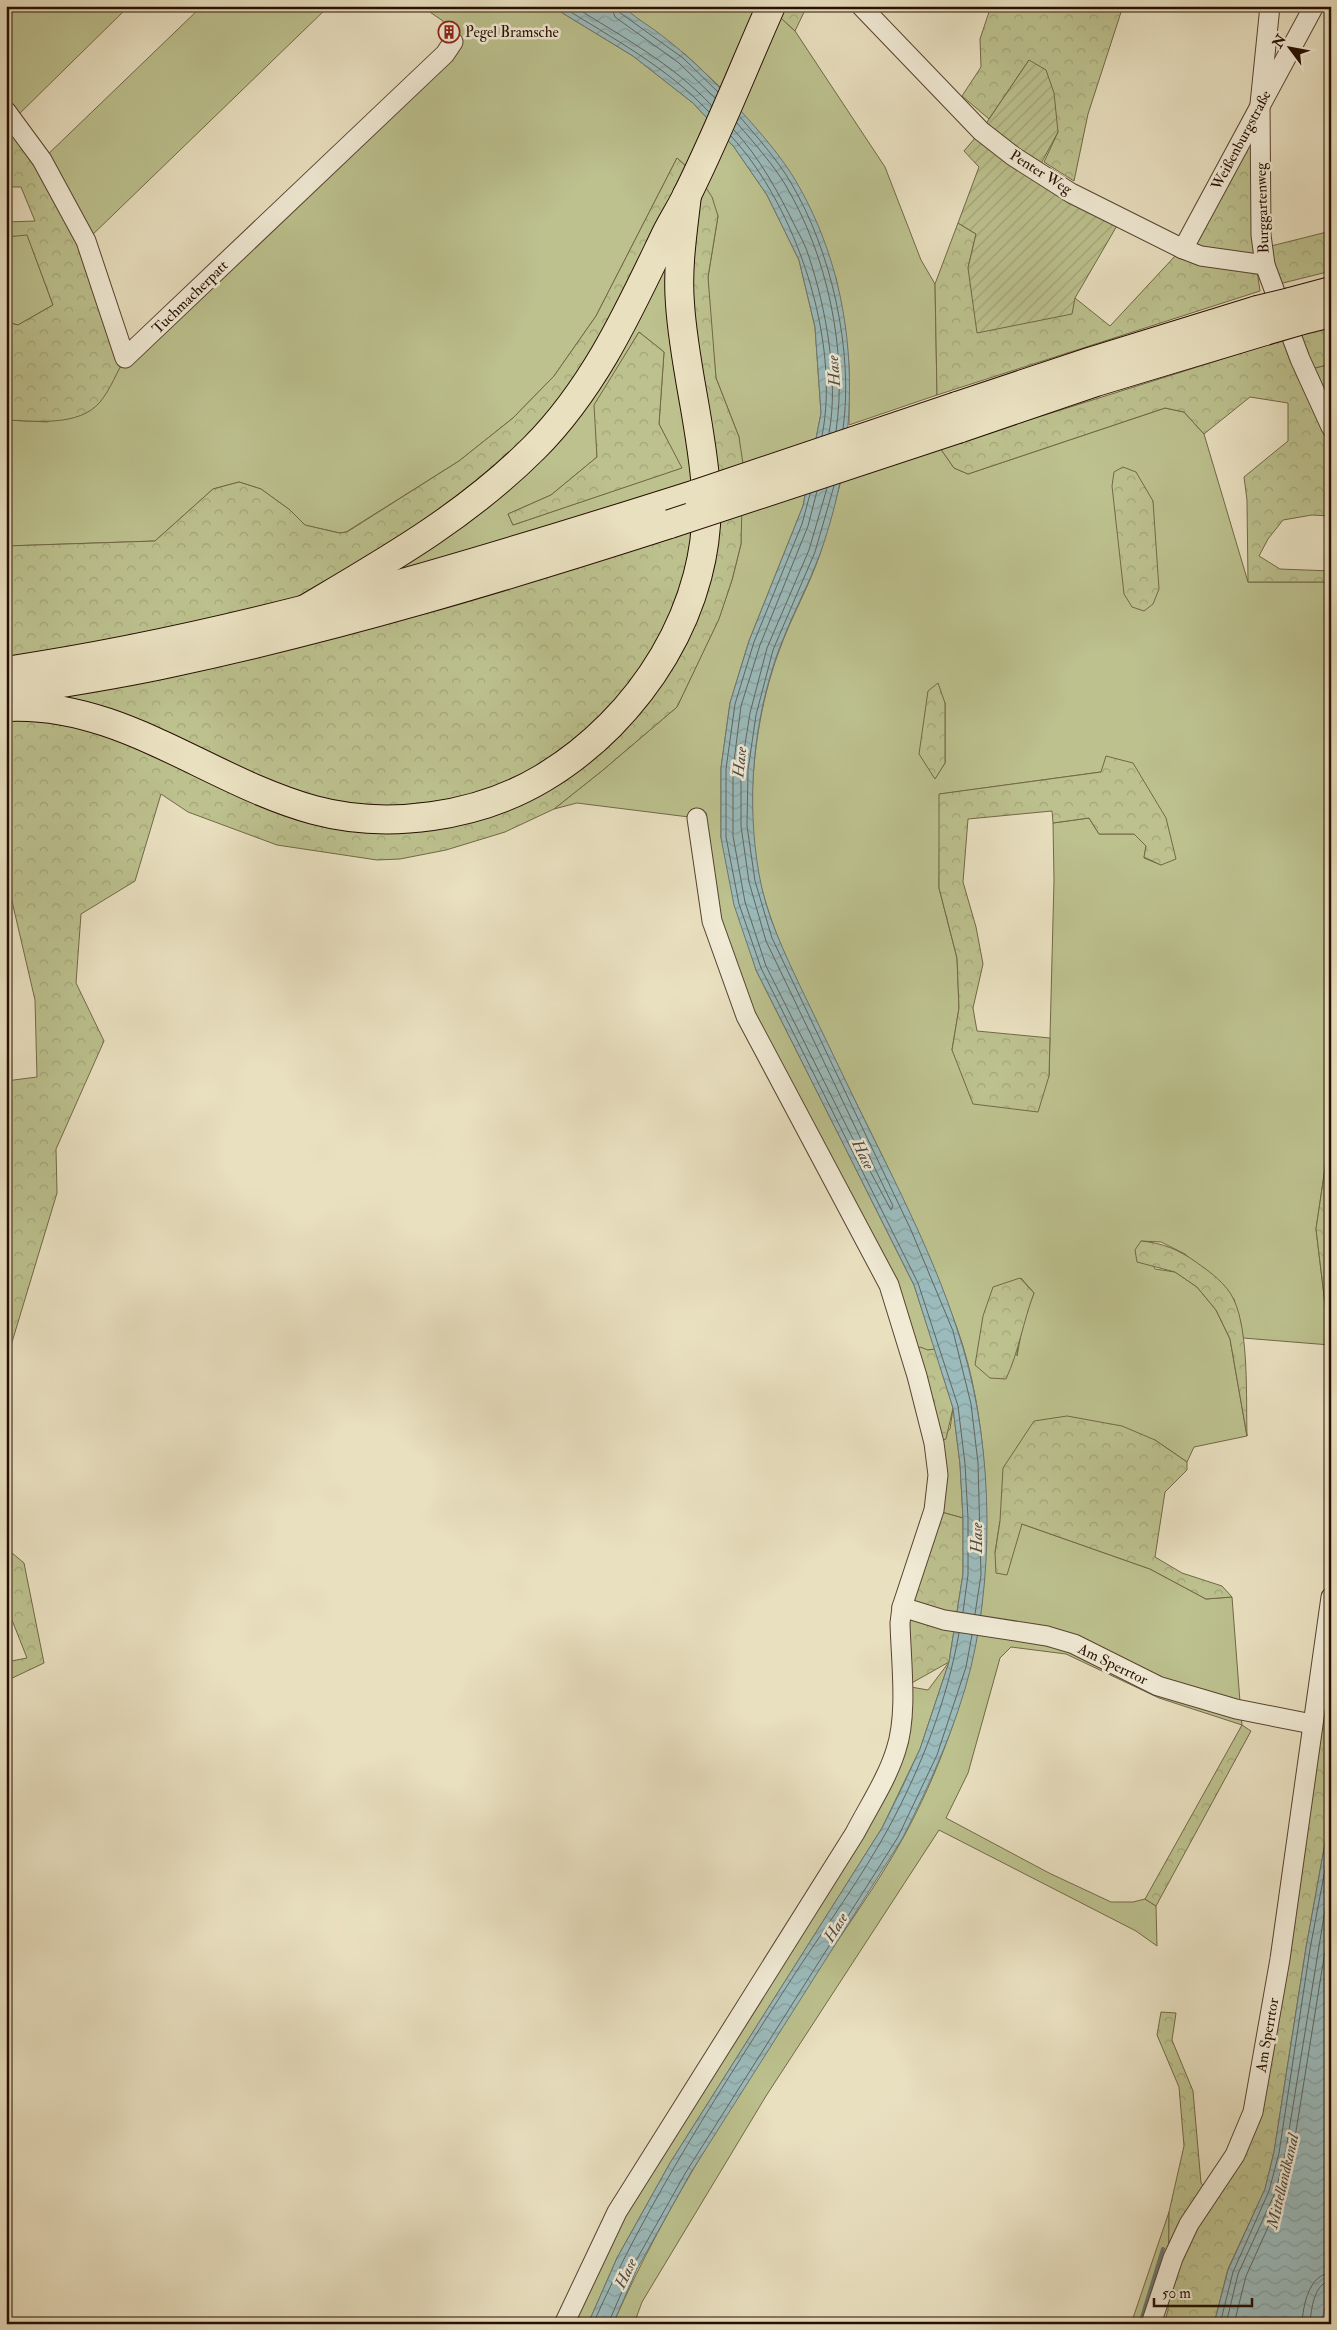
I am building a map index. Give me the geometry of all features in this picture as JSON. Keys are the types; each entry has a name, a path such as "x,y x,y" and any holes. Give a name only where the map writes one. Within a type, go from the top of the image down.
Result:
{"highway":[{"path":"302,612 411,547 445,524 501,478 536,446 566,410 617,334 687,195 771,8"},
{"path":"6,707 47,707 77,712 140,734 262,793 324,813 359,817 393,819 429,816 468,809 535,783 568,763 600,737 629,707 656,668 676,634 691,596 702,553 706,493 680,301 679,268 687,195"},
{"path":"6,692 169,664 298,634 492,580 669,513 958,418 1096,382 1261,321 1294,311 1331,291"},
{"path":"1294,311 1331,313"},
{"path":"6,671 166,643 302,612 669,513"}],"street":[{"name":"Penter Weg","path":"862,6 981,131 1013,156 1072,192 1183,249 1201,256 1265,265"},
{"name":"Burggartenweg","path":"1270,6 1260,104 1261,235 1265,265 1300,359 1331,427"},
{"name":"Weißenburgstraße","path":"1183,249 1314,6"},
{"name":"Tuchmacherpatt","path":"6,111 42,160 86,241 125,358 445,54 452,42"},
{"path":"564,2324 617,2212 855,1833 886,1773 896,1750 901,1726 900,1623 902,1607 934,1510 938,1475 934,1443 917,1376 889,1285 746,1016 712,921 697,818"},
{"name":"Am Sperrtor","path":"1152,2324 1172,2258 1190,2224 1235,2155 1253,2112 1280,1959 1331,1597"},
{"name":"Am Sperrtor","path":"902,1607 944,1620 1048,1636 1074,1644 1158,1686 1236,1710 1312,1724"}],"green space":[{"path":"6,6 129,6 14,119 6,111"},
{"path":"202,6 329,6 86,241 42,160"},
{"path":"421,6 551,6 633,56 693,103 734,147 767,195 799,260 815,327 821,413 803,506 749,641 730,703 721,768 721,837 756,970 914,1285 935,1349 910,1354 889,1285 746,1016 712,921 697,818 577,803 554,809 677,707 719,618 732,580 741,544 739,437 716,378 709,309 708,277 718,216 701,180 677,158 596,316 554,376 513,418 459,461 346,532 340,533 304,525 290,510 261,489 239,482 213,489 155,541 6,546 6,420 48,422 125,358 444,44 440,35 444,27 443,21"},
{"path":"619,6 768,6 795,31 885,167 921,260 935,284 937,395 849,425 849,367 845,326 836,278 720,87 686,55"},
{"path":"768,6 807,6 795,31"},
{"path":"991,6 1123,6 1088,114 1074,181 1044,162 1058,132 1029,60 989,119 962,96 981,67 980,39"},
{"path":"1029,60 1046,70 1054,93 1058,132 1036,173 1122,217 1075,298 1072,314 977,333 968,268 976,234 958,223 979,167 964,151 981,131"},
{"path":"1260,104 1254,249 1260,291 937,395 935,284 958,223 976,234 968,268 1075,298 1110,326 1176,255"},
{"path":"6,111 42,160 125,358 100,402 81,416 69,419 56,421 6,420 6,322 18,325 53,305 27,235 6,237 6,222 35,221 21,187 6,187"},
{"path":"677,158 701,180 712,197 718,216 708,277 716,378 739,437 743,464 741,544 732,580 719,619 677,707 554,809 505,832 446,850 400,859 377,860 277,845 188,812 161,794 135,881 81,914 76,983 104,1041 56,1149 57,1193 6,1362 6,1081 37,1077 35,1000 8,884 6,884 6,692 706,513 687,196 536,446 302,611 6,671 6,546 155,541 213,489 239,482 261,489 290,510 305,525 339,533 347,532 459,461 513,418 554,376 596,316"},
{"path":"1331,231 1331,271 1279,284 1267,247"},
{"path":"27,234 53,305 18,325 6,322 6,237"},
{"path":"663,238 706,493 382,590 411,547 445,524","holes":["639,332 664,352 659,424 681,468 513,525 508,514 551,495 597,457 595,405"]},
{"path":"1331,326 1331,364 1311,369 1298,335"},
{"path":"639,332 664,352 659,424 682,468 513,525 508,514 551,495 597,457 594,405"},
{"path":"1283,340 1331,449 1331,516 1312,515 1283,520 1268,539 1259,556 1280,569 1331,571 1331,582 1248,582 1247,500 1244,477 1288,441 1288,403 1250,397 1204,434 1184,412 1165,408 968,474 954,468 940,448"},
{"path":"1331,364 1331,414 1311,369"},
{"path":"1165,408 1184,412 1204,434 1248,582 1331,582 1331,1128 1316,1229 1330,1345 1243,1338 1234,1299 1185,1254 1161,1242 1141,1241 1155,1269 1175,1272 1197,1287 1216,1310 1230,1339 1247,1436 1194,1447 1187,1462 1155,1440 1000,1521 995,1553 1022,1524 1150,1569 1206,1599 1232,1597 1240,1702 1162,1679 1060,1630 980,1619 986,1548 985,1472 975,1397 957,1328 944,1293 898,1189 792,970 769,913 760,883 755,853 752,801 755,757 761,714 779,651 821,551 841,481 940,448 954,468 968,474","holes":["945,703 945,763 935,778","1101,772 1161,865 1144,858 1146,846 1134,834 1099,834 1089,818 1053,823 1054,880 1049,1076 952,1050 959,1008 957,958 939,888 940,794","1021,1278 1034,1293 1024,1318 1017,1356"]},
{"path":"1123,467 1136,472 1153,501 1159,589 1153,604 1144,611 1132,607 1124,594 1112,486 1114,472"},
{"path":"938,683 945,703 945,763 935,779 919,754 928,691"},
{"path":"1106,756 1133,763 1166,818 1176,859 1161,865 1144,857 1146,846 1134,834 1099,834 1089,818 1053,823 1052,811 968,819 963,882 976,927 983,964 973,1008 977,1031 1050,1038 1049,1076 1038,1112 973,1104 952,1050 959,1008 957,958 939,888 939,794 1101,772"},
{"path":"1331,1128 1331,1450 1328,1449 1330,1345 1316,1229"},
{"path":"1141,1241 1164,1245 1183,1254 1212,1274 1231,1294 1239,1314 1244,1347 1247,1436 1230,1339 1216,1310 1197,1287 1175,1272 1137,1262 1135,1250"},
{"path":"1020,1278 1034,1293 1006,1379 990,1378 975,1365 983,1316 993,1287"},
{"path":"920,1347 928,1350 935,1349 953,1408 946,1439 934,1443 910,1354"},
{"path":"953,1408 960,1464 963,1518 934,1510 934,1443 950,1429"},
{"path":"1067,1416 1122,1426 1155,1440 1187,1462 1187,1470 1165,1492 1155,1557 1182,1573 1222,1586 1232,1597 1206,1599 1150,1569 1022,1524 1007,1575 996,1573 995,1553 1000,1521 1003,1468 1034,1421"},
{"path":"934,1510 963,1518 963,1574 949,1662 901,1689 900,1623"},
{"path":"6,1548 24,1563 44,1663 6,1681 6,1662 27,1658 10,1615 6,1615"},
{"path":"978,1631 1014,1632 1241,1714 1242,1725 1159,1698 1066,1654 1011,1647 1000,1658 968,1773 946,1818 1049,1873 1111,1902 1133,1902 1145,1899 1156,1906 1157,1946 1136,1931 939,1830 766,2096 642,2302 634,2324 613,2324 657,2233 707,2146 882,1873 916,1814 948,1738 965,1685"},
{"path":"1331,1632 1331,1810 1306,1948 1274,2152 1265,2189 1228,2269 1214,2324 1164,2324 1168,2310 1169,2212 1184,2146 1179,2087 1157,2035 1161,2012 1176,2013 1172,2040 1193,2091 1201,2183 1214,2197 1238,2162"},
{"path":"949,1662 920,1749 882,1828 670,2163 617,2258 588,2324 570,2324 660,2148 863,1826 911,1687 928,1690"},
{"path":"1242,1725 1251,1731 1156,1906 1145,1899"},
{"path":"1169,2212 1169,2258 1145,2324 1131,2324"}],"water":[{"name":"Hase","path":"598,5 623,8 667,40 693,62 755,127 791,173 818,226 834,271 844,318 849,366 849,413 844,461 834,508 820,554 779,649 763,704 754,760 753,817 755,846 766,904 782,947 922,1239 957,1329 969,1369 977,1410 983,1453 986,1497 987,1541 979,1627 965,1689 950,1733 932,1776 902,1839 690,2174 637,2269 613,2324 588,2324 617,2258 670,2163 882,1828 920,1749 949,1662 963,1574 963,1518 960,1464 953,1408 914,1285 756,970 734,905 721,838 721,768 730,703 749,641 803,506 821,413 815,327 799,260 767,195 734,147 693,103 633,56 551,6"},
{"name":"Mittellandkanal","path":"1331,1810 1331,2283 1321,2324 1214,2324 1228,2270 1265,2189 1274,2152 1306,1948"}],"waterway":[{"path":"1140,2324 1163,2249"}],"place":[{"name":"Pegel Bramsche","path":"449,32"}]}
